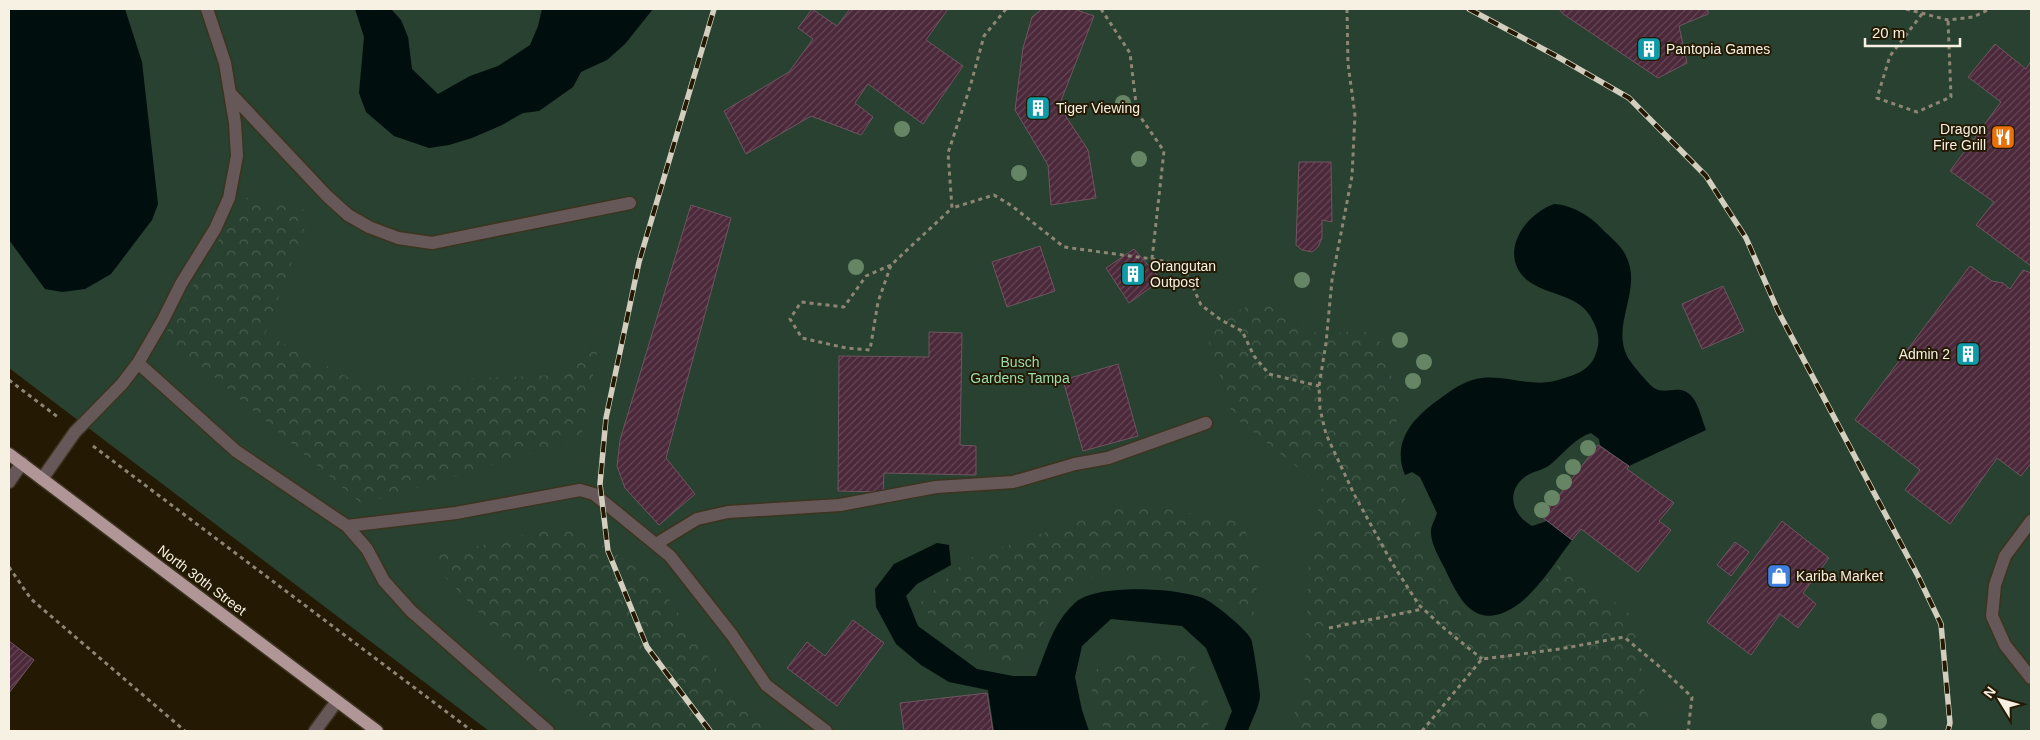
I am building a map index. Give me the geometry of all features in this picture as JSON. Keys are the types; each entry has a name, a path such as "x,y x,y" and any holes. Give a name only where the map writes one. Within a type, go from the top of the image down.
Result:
{"main road":[{"name":"North 30th Street","path":"9,454 377,731"}],"street":[{"path":"42,478 75,432 122,384 138,363 189,271 215,229 229,198 238,156 231,94 225,63 207,9"},
{"path":"231,94 341,209 369,227 398,238 432,242 630,203"},
{"path":"138,363 236,452 348,526 367,549 384,581 411,611 548,731"},
{"path":"656,544 697,519 728,512 840,505 936,487 1013,482 1075,464 1108,458 1206,423"},
{"path":"9,482 22,463"},
{"path":"348,526 456,514 580,490 594,494 670,556 732,635 766,685 826,731"},
{"path":"2031,521 2005,556 1995,585 1992,616 2005,645 2031,678"},
{"path":"315,731 337,701"}],"path":[{"path":"952,208 948,153 970,87 984,36 1006,9"},
{"path":"1101,9 1130,53 1137,112 1164,151 1152,259"},
{"path":"1347,9 1348,64 1354,115 1352,176 1332,280 1326,343 1319,386 1320,409 1326,434 1354,494 1392,563 1419,605 1482,659"},
{"path":"1906,9 1948,20 1973,17 1990,9"},
{"path":"1922,14 1890,56 1877,98 1918,112 1951,97 1948,20"},
{"path":"891,265 878,302 870,350 846,348 802,338 790,319 801,302 844,307 866,276 891,265 952,208 994,195 1012,206 1064,247 1152,259 1184,266 1201,305 1221,320 1242,331 1254,356 1269,374 1319,386"},
{"path":"9,380 75,432 472,731"},
{"path":"9,567 31,599 185,731"},
{"path":"1328,628 1424,609"},
{"path":"1422,731 1482,659 1560,649 1624,636 1692,697 1688,731"}],"green space":[{"name":"Busch Gardens Tampa","path":"9,9 2031,9 2031,731 489,731 9,368"},
{"path":"243,197 311,211 265,334 359,383 559,375 586,344 598,348 581,438 362,504 165,335"},
{"path":"1270,296 1318,335 1363,330 1382,343 1399,403 1393,449 1404,496 1447,595 1477,619 1514,618 1561,561 1634,617 1650,731 1477,731 1475,729 1473,731 1287,731 1304,690 1309,565 1322,487 1233,416 1204,327"},
{"path":"1131,503 1242,522 1259,568 1252,626 1217,598 1164,579 1100,572 1053,603 1023,666 962,647 919,604 968,559"},
{"path":"571,524 656,581 733,693 779,731 591,731 427,558"},
{"path":"1124,651 1191,657 1213,715 1205,731 1105,731 1087,676"}],"shaded area":[{"path":"9,9 125,9 142,62 158,204 152,220 111,274 85,289 62,292 45,289 9,240"},
{"path":"355,9 391,9 401,20 408,37 412,69 438,94 470,76 498,66 530,45 538,26 542,9 653,9 625,44 607,60 581,72 573,87 539,111 523,113 502,125 472,138 449,145 429,148 394,136 366,112 359,93 364,37"},
{"path":"1554,204 1574,209 1587,216 1622,249 1630,269 1631,281 1622,331 1623,344 1627,356 1654,388 1664,391 1678,390 1688,393 1697,405 1706,430 1629,466 1600,445 1599,439 1591,433 1575,442 1548,466 1526,476 1519,482 1513,496 1520,516 1532,526 1547,521 1572,540 1542,580 1515,607 1493,615 1483,615 1474,612 1460,598 1439,557 1431,532 1437,513 1420,477 1412,472 1405,475 1401,462 1401,450 1404,439 1416,419 1435,402 1463,384 1472,380 1492,378 1539,383 1548,382 1577,374 1587,367 1595,357 1598,346 1597,331 1587,312 1572,300 1545,290 1527,280 1518,270 1514,259 1518,236 1525,226 1533,216"},
{"path":"937,543 949,545 951,565 917,584 906,596 918,626 977,669 1013,676 1036,676 1051,637 1067,611 1075,603 1101,592 1138,589 1158,590 1193,595 1210,602 1237,623 1252,642 1260,699 1248,731 1224,731 1232,711 1206,648 1182,626 1111,619 1082,646 1075,677 1082,710 1089,731 994,731 988,690 949,682 921,665 896,644 876,607 875,589 894,564"}],"building":[{"path":"812,9 837,26 850,9 948,9 926,40 963,66 923,124 868,84 855,103 873,117 861,135 811,116 746,154 724,111 789,72 813,39 798,28"},
{"name":"Tiger Viewing","path":"1042,9 1074,9 1094,16 1059,106 1088,150 1096,198 1051,205 1048,165 1015,110 1023,48 1032,17"},
{"name":"Pantopia Games","path":"1559,9 1708,9 1708,14 1679,26 1687,63 1658,78 1563,14"},
{"name":"Dragon Fire Grill","path":"1995,44 2026,69 2031,61 2031,266 1976,225 1994,202 1950,171 2001,102 1968,77"},
{"path":"1299,162 1331,162 1332,222 1322,220 1322,238 1318,247 1312,252 1302,250 1296,245"},
{"path":"691,205 731,218 666,458 695,494 659,525 625,488 617,466 620,440"},
{"path":"1040,246 1055,291 1007,307 992,262"},
{"name":"Orangutan Outpost","path":"1134,249 1161,280 1129,303 1106,268"},
{"name":"Admin 2","path":"1970,266 1992,281 2003,283 2010,289 2023,270 2031,273 2031,463 2021,476 1997,458 1950,524 1905,490 1920,470 1855,420"},
{"path":"1723,286 1744,331 1702,349 1682,304"},
{"path":"929,332 962,333 960,445 976,446 976,475 884,473 883,492 838,491 839,356 929,357"},
{"path":"1118,364 1138,436 1083,451 1063,380"},
{"path":"1598,445 1629,466 1627,469 1674,503 1659,521 1671,530 1638,572 1581,529 1572,540 1542,517"},
{"name":"Kariba Market","path":"1782,521 1829,558 1803,593 1816,604 1798,628 1780,614 1751,655 1707,622"},
{"path":"1735,542 1749,552 1731,576 1717,565"},
{"path":"853,620 884,643 837,706 787,668 807,642 825,656"},
{"path":"9,641 34,660 9,693"},
{"path":"987,693 993,731 904,731 900,703"}],"railway":[{"path":"710,731 647,647 608,551 600,484 606,418 639,262 714,9"},
{"path":"1469,9 1629,98 1706,176 1746,238 1778,311 1918,576 1941,624 1950,723 1948,731"}],"place":[{"name":"Pantopia Games","path":"1649,49"},
{"name":"Tiger Viewing","path":"1038,108"},
{"name":"Dragon Fire Grill","path":"2003,137"},
{"name":"Orangutan Outpost","path":"1133,274"},
{"name":"Admin 2","path":"1968,354"},
{"name":"Kariba Market","path":"1779,576"}]}
